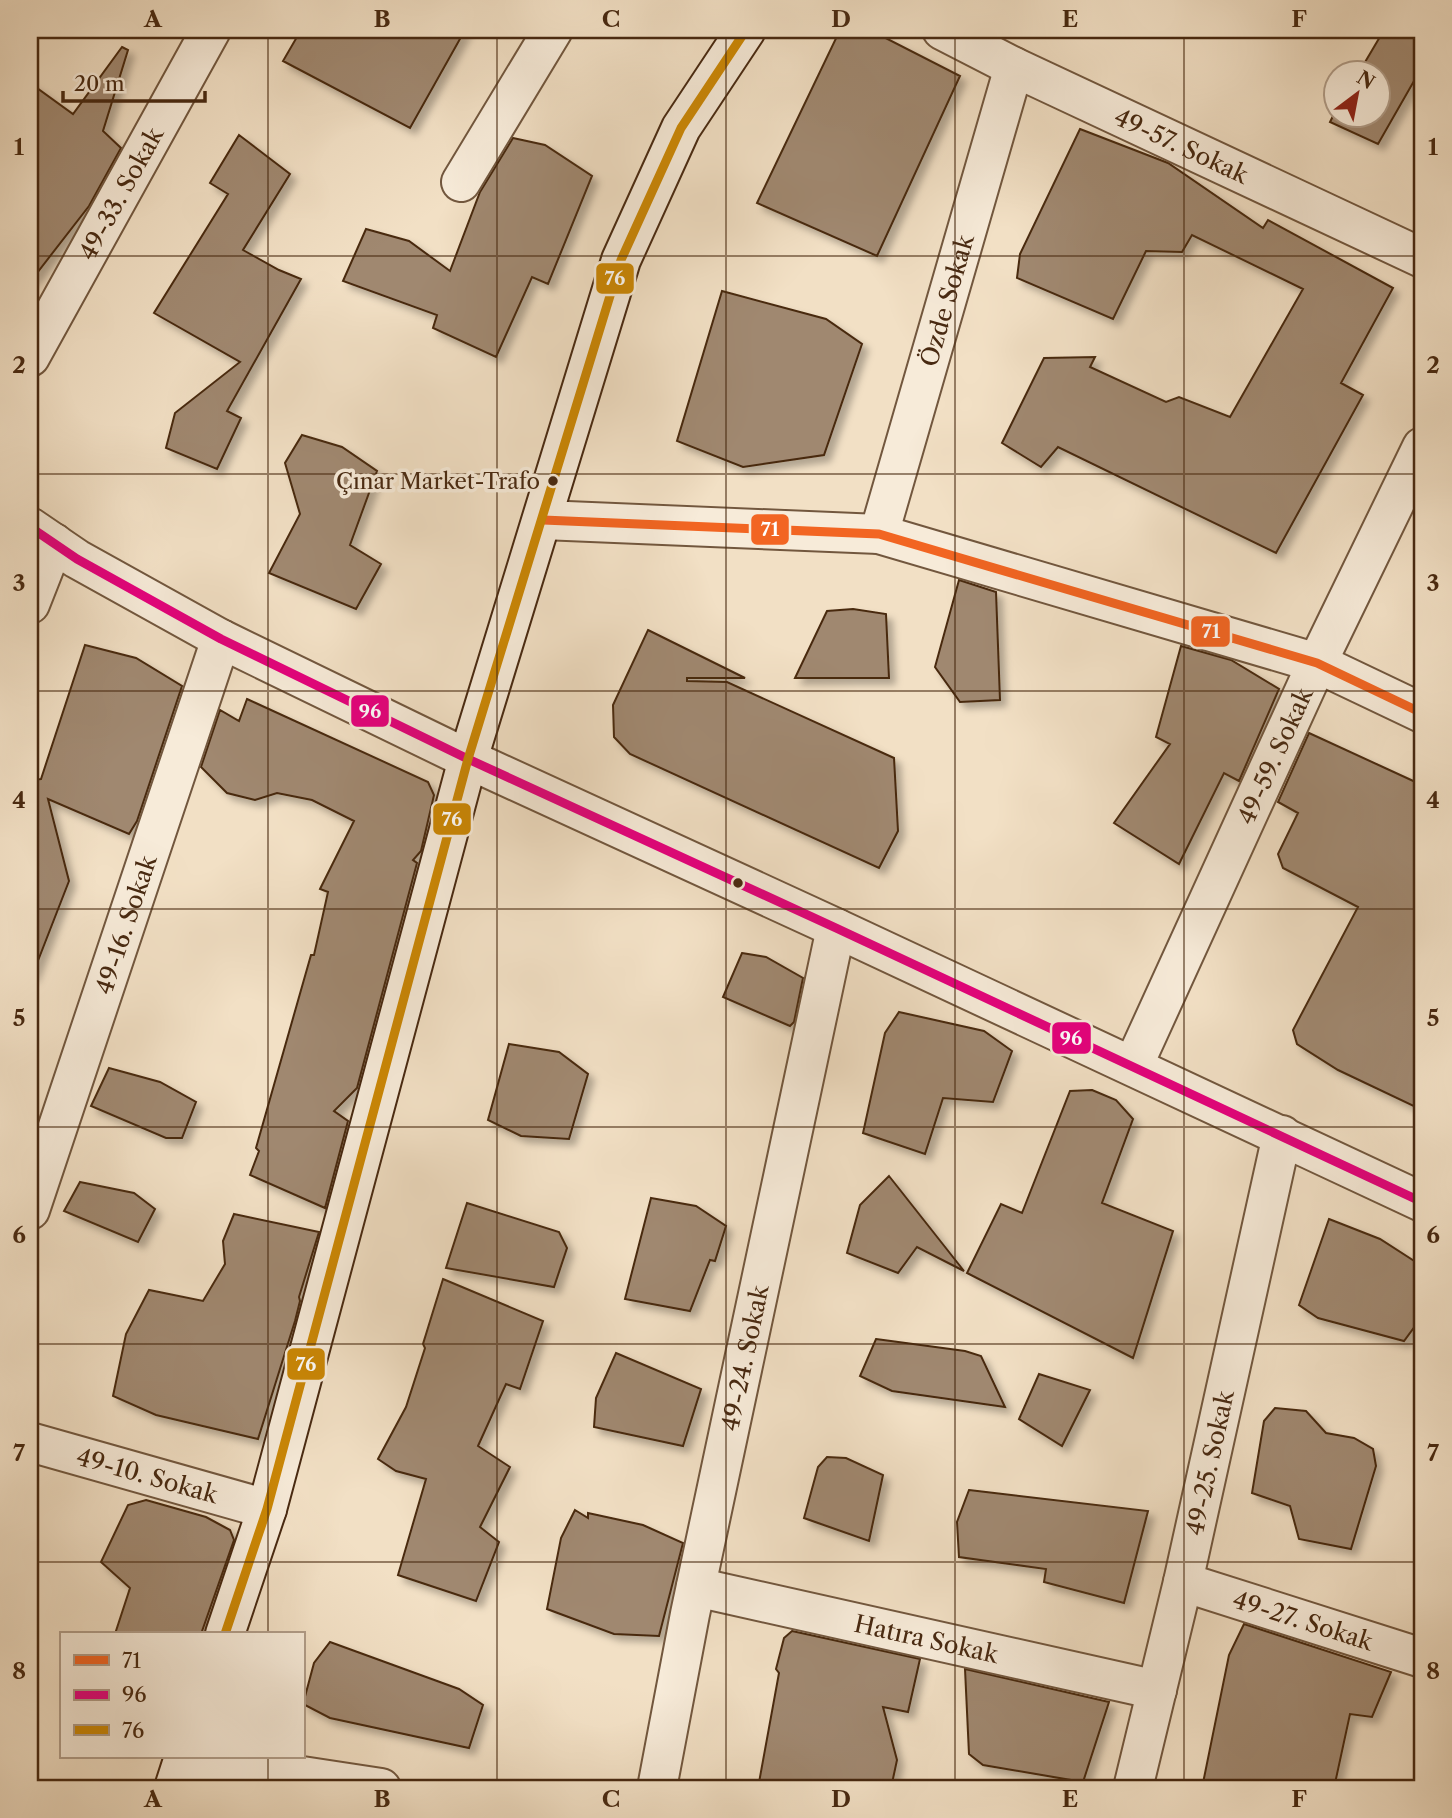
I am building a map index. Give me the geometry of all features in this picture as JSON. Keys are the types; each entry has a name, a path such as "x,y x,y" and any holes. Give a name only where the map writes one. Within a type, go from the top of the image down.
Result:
{"street":[{"path":"461,182 553,30"},
{"path":"226,1632 267,1510 468,759 621,260 681,128 746,30"},
{"name":"49-57. Sokak","path":"942,30 1422,258"},
{"name":"49-33. Sokak","path":"30,357 204,32"},
{"name":"Özde Sokak","path":"879,534 1014,66"},
{"name":"49-59. Sokak","path":"1133,1066 1317,663 1422,447"},
{"path":"543,520 879,534 1317,663 1422,713"},
{"path":"30,604 42,535 77,559 221,639 468,759 1422,1202"},
{"name":"49-16. Sokak","path":"30,1210 221,639"},
{"name":"49-24. Sokak","path":"657,1788 696,1587 836,928"},
{"name":"49-25. Sokak","path":"1133,1788 1183,1582 1282,1135"},
{"name":"49-10. Sokak","path":"30,1442 267,1510"},
{"name":"49-27. Sokak","path":"1183,1582 1422,1658"},
{"name":"Hatıra Sokak","path":"696,1587 1157,1690"},
{"path":"174,1788 184,1758"},
{"path":"190,1758 381,1788"}],"building":[{"path":"301,30 465,30 410,128 283,61"},
{"path":"840,30 870,30 960,76 877,256 757,203"},
{"path":"1384,30 1422,30 1422,67 1392,120 1392,60 1366,60"},
{"path":"122,47 128,50 103,131 121,148 89,206 30,282 30,83 73,114"},
{"path":"1080,129 1168,163 1263,228 1268,220 1393,288 1341,383 1363,395 1276,553 1058,447 1041,467 1002,443 1044,358 1095,357 1090,367 1166,402 1179,397 1230,417 1303,289 1192,235 1182,252 1146,251 1113,319 1017,278 1020,254"},
{"path":"1347,130 1386,130 1378,144"},
{"path":"239,135 290,174 243,250 301,279 227,411 241,418 217,469 166,448 175,413 240,362 154,313 228,194 210,183"},
{"path":"513,138 545,145 592,176 548,284 532,277 496,357 433,328 437,315 343,281 366,229 409,241 450,271 480,192"},
{"path":"722,291 826,319 862,344 824,455 743,467 677,441"},
{"path":"302,435 342,447 377,471 350,545 381,564 356,609 269,573 300,514 285,463"},
{"path":"959,580 996,592 1000,700 960,702 935,667"},
{"path":"853,609 886,614 889,678 795,678 827,611"},
{"path":"648,630 745,678 687,678 687,681 727,682 894,758 898,831 879,868 630,754 614,737 613,705"},
{"path":"85,645 136,658 182,686 137,821 129,834 48,799 69,881 30,976 30,780 41,779"},
{"path":"1181,646 1231,660 1279,689 1239,781 1224,773 1179,864 1114,823 1170,744 1156,737"},
{"path":"247,699 428,782 434,795 421,851 413,860 417,863 357,1088 334,1111 348,1121 325,1208 250,1175 259,1151 256,1148 311,955 314,955 328,892 320,889 354,821 312,800 277,793 255,800 227,793 201,767 220,710 239,721"},
{"path":"1309,733 1422,785 1422,1110 1338,1070 1297,1044 1293,1030 1358,907 1283,868 1278,854 1298,813 1278,802"},
{"path":"742,953 766,957 803,978 794,1022 790,1026 723,997"},
{"path":"899,1012 984,1031 1012,1051 993,1102 943,1098 925,1154 863,1133 885,1033"},
{"path":"509,1044 559,1052 588,1074 569,1139 521,1136 488,1120"},
{"path":"109,1068 160,1082 196,1102 182,1138 166,1138 91,1106"},
{"path":"1092,1090 1116,1100 1133,1119 1102,1203 1173,1231 1133,1358 967,1273 1001,1204 1022,1213 1070,1091"},
{"path":"889,1176 964,1271 917,1247 898,1273 847,1253 860,1205"},
{"path":"80,1182 134,1193 155,1209 138,1242 64,1211"},
{"path":"651,1198 696,1206 726,1226 715,1261 710,1260 690,1311 625,1299"},
{"path":"467,1203 559,1232 567,1248 554,1287 446,1268"},
{"path":"234,1214 319,1232 299,1297 295,1321 258,1439 156,1415 113,1396 126,1334 149,1290 203,1301 225,1264 223,1241"},
{"path":"1329,1219 1380,1239 1422,1266 1422,1302 1418,1322 1404,1341 1318,1318 1299,1305"},
{"path":"443,1279 543,1321 520,1389 506,1384 478,1446 510,1467 480,1527 499,1542 476,1601 398,1575 426,1479 396,1471 378,1459 406,1407"},
{"path":"876,1339 965,1351 981,1356 1005,1407 892,1391 860,1376"},
{"path":"616,1353 701,1389 683,1446 594,1427 596,1398"},
{"path":"1039,1374 1090,1390 1062,1446 1019,1419"},
{"path":"1275,1408 1306,1411 1326,1433 1354,1438 1373,1449 1376,1466 1351,1549 1299,1539 1290,1506 1252,1493 1264,1421"},
{"path":"827,1457 846,1458 883,1475 869,1541 804,1518 818,1467"},
{"path":"969,1490 1148,1511 1124,1603 1044,1582 1046,1569 959,1557 957,1522"},
{"path":"146,1500 206,1517 230,1530 234,1540 202,1632 116,1632 130,1588 101,1562 128,1505"},
{"path":"575,1510 588,1518 588,1513 643,1525 683,1543 659,1636 614,1634 547,1609 561,1538"},
{"path":"1244,1624 1391,1672 1372,1717 1350,1714 1334,1788 1202,1788 1229,1655"},
{"path":"792,1631 920,1659 908,1712 883,1707 897,1760 891,1788 758,1788 779,1673 776,1669 784,1638"},
{"path":"330,1642 459,1689 483,1705 469,1748 330,1718 304,1705 314,1663"},
{"path":"965,1669 1109,1702 1083,1782 983,1765 969,1754"}],"transit line":[{"name":"76","path":"226,1632 267,1509 468,759 621,260 681,128 746,30"},
{"name":"71","path":"543,520 879,534 1317,663 1422,713"},
{"name":"96","path":"30,527 77,559 221,639 468,759 1422,1202"}],"place":[{"name":"Çınar Market-Trafo","path":"553,481"}]}
